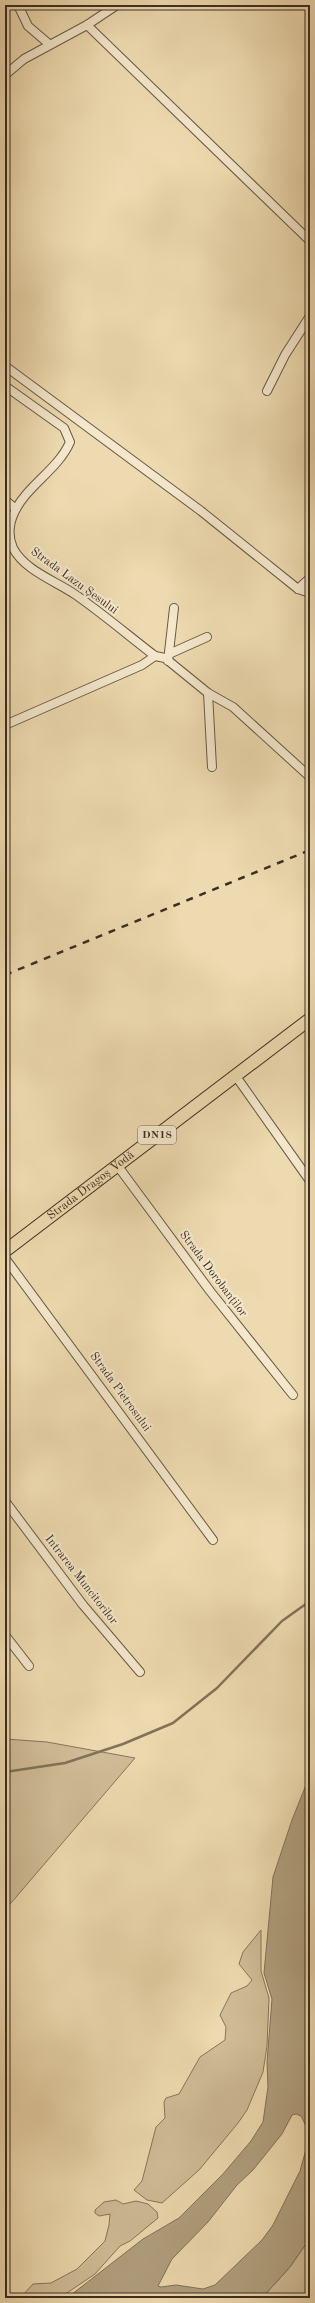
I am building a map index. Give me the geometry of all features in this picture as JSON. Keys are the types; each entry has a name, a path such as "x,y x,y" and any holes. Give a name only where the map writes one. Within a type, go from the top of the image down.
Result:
{"main road":[{"name":"Strada Dragoș Vodă","path":"5,1251 310,1019"}],"street":[{"path":"18,5 28,26 49,44"},
{"path":"5,75 24,60 49,44 88,25 117,5"},
{"path":"88,25 310,242"},
{"path":"267,392 285,354 310,316"},
{"path":"5,366 201,510 298,589 310,593"},
{"name":"Strada Lazu Șesului","path":"5,386 64,428 70,442 62,456 16,508 10,527 10,539 20,558 46,577 75,594 155,656 169,658 208,693 224,701 249,720 310,777"},
{"path":"5,500 16,508"},
{"path":"298,589 310,578"},
{"path":"169,658 174,608"},
{"path":"169,658 206,637"},
{"path":"5,725 142,665 155,656"},
{"path":"208,693 212,767"},
{"path":"236,1075 310,1181"},
{"name":"Strada Dorobanților","path":"117,1165 210,1291 293,1395"},
{"name":"Strada Pietrosului","path":"5,1258 213,1540"},
{"name":"Intrarea Muncitorilor","path":"5,1501 83,1605 140,1672"},
{"path":"5,1635 29,1666"}],"shaded area":[{"path":"5,1739 47,1742 135,1758 5,1910"},
{"path":"310,1775 310,2238 290,2267 262,2298 67,2298 143,2239 179,2218 223,2174 251,2141 263,2122 268,2087 267,2062 272,1999 264,1973 273,1877 292,1820","holes":["296,2114 301,2116 307,2128 308,2142 300,2171 273,2225 262,2240 215,2285 203,2289 176,2285 158,2286 172,2259 208,2222 237,2185 253,2170 282,2134 292,2115"]},
{"path":"261,1930 261,1971 269,1998 267,2046 263,2072 247,2110 199,2170 162,2203 147,2200 134,2190 142,2181 156,2127 165,2118 164,2102 166,2098 179,2094 200,2057 225,2040 226,2027 220,2015 231,1993 247,1986 252,1980 239,1964 243,1952"},
{"path":"116,2200 123,2204 136,2201 148,2204 157,2212 158,2218 130,2241 120,2246 95,2274 64,2295 56,2298 20,2298 33,2284 51,2283 77,2269 105,2241 110,2214 99,2216 95,2213 95,2210 104,2202"},
{"path":"310,2238 310,2298 262,2298 290,2267"}],"waterway":[{"path":"5,1772 65,1763 123,1744 173,1723 217,1688 282,1621 310,1601"}],"railway":[{"path":"5,975 310,850"}]}
